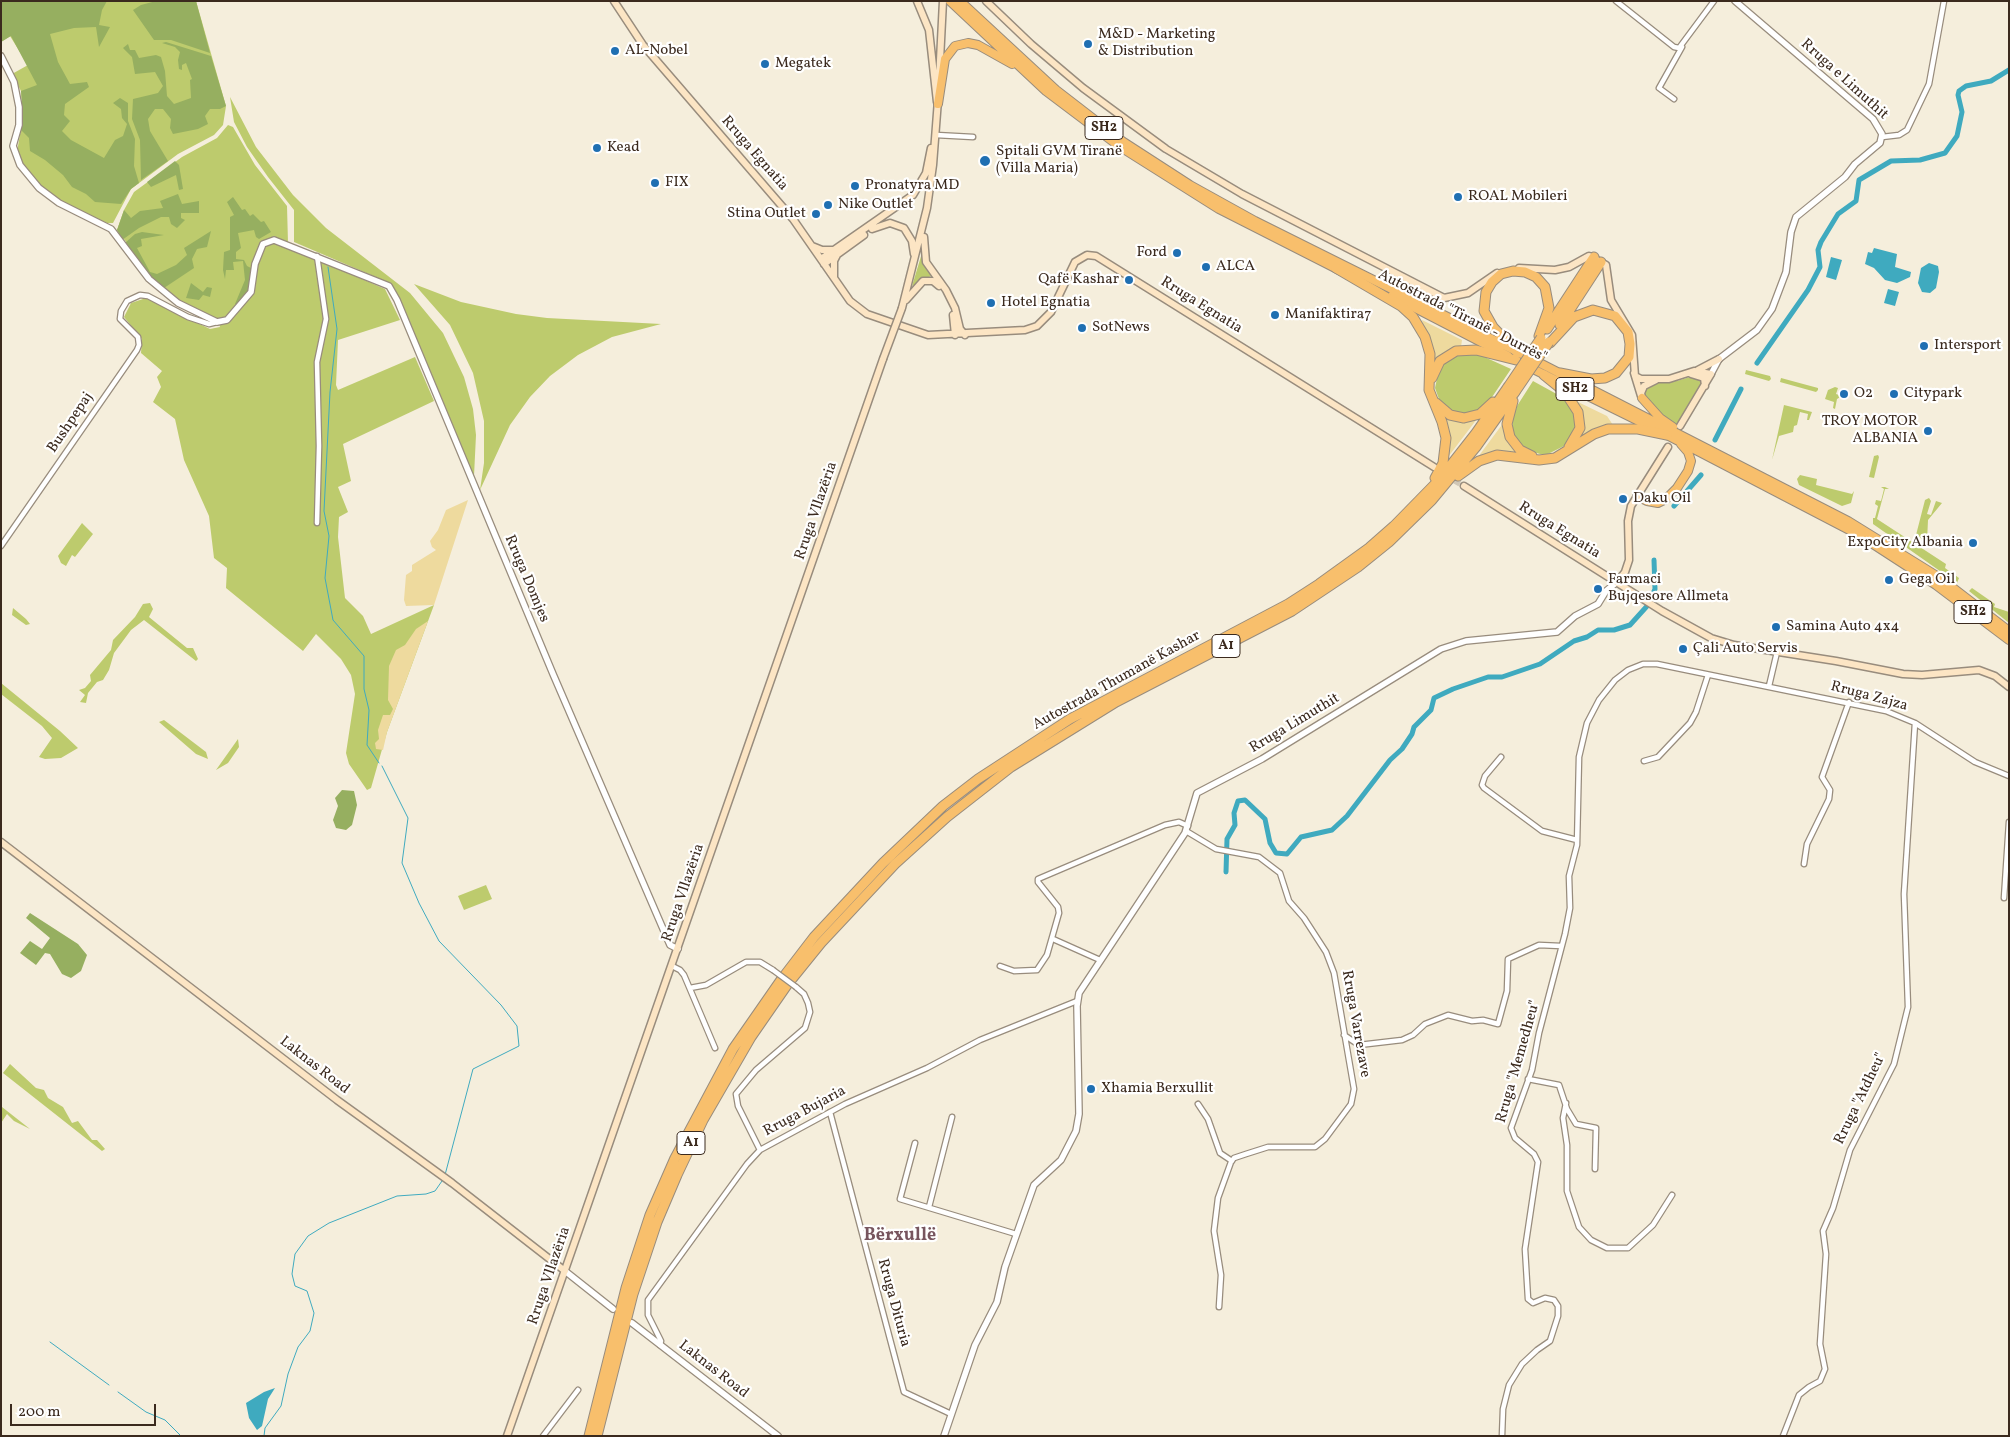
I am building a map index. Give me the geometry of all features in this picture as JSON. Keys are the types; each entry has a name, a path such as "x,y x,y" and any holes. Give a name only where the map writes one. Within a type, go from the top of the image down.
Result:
{"highway":[{"name":"Autostrada \"Tiranë - Durrës\"","path":"950,1 1018,66 1096,130 1179,185 1252,226 1524,363 1560,374 1817,505 1886,543 1940,578 2009,631"},
{"name":"Autostrada \"Tiranë - Durrës\"","path":"960,1 1056,90 1122,141 1182,180 1544,375 1814,510 1876,545 1936,585 2009,640"},
{"path":"938,104 945,59 950,50 960,44 978,45 1018,66"},
{"path":"1524,363 1545,340 1598,260"},
{"path":"1336,268 1400,306 1417,323 1429,349 1430,396 1446,432 1446,453 1439,472 1385,540"},
{"path":"1524,363 1493,327 1484,311 1486,292 1492,282 1501,274 1513,271 1525,272 1536,277 1545,287 1549,308 1545,340"},
{"path":"1545,340 1574,318 1592,310 1614,316 1625,326 1630,338 1629,357 1621,369 1610,376 1592,379 1560,374"},
{"path":"1512,390 1475,416 1459,418 1445,412 1438,405 1432,395 1431,382 1438,364 1446,355 1456,351 1476,350 1524,363"},
{"name":"Autostrada Thumanë Kashar","path":"597,1436 633,1294 657,1222 680,1167 703,1120 751,1037 820,943 892,867 947,817 1011,767 1116,702 1262,628 1311,599 1385,540 1440,479 1512,390 1524,363"},
{"path":"1512,390 1507,424 1510,437 1516,446 1526,454 1539,458 1553,456 1564,451 1577,435 1580,420 1578,412 1565,392 1544,375"},
{"path":"1642,398 1660,418 1706,449"},
{"path":"1372,550 1461,473 1485,458 1505,455 1550,460 1565,454 1594,434 1616,428 1638,428 1667,435"},
{"path":"1637,496 1651,503 1662,502 1669,497 1686,476 1690,466 1690,457 1676,440"},
{"name":"Autostrada Thumanë Kashar","path":"588,1436 626,1288 660,1191 685,1136 715,1080 785,974 814,937 864,882 943,806 1048,733 1160,670 1288,604 1372,550"}],"main road":[{"name":"Rruga Egnatia","path":"614,1 643,45 768,189 812,246 850,301 861,311 917,333 936,336 1015,332 1037,326 1051,312 1075,262 1087,255 1096,256 1434,467"},
{"path":"917,1 929,30 938,104"},
{"path":"943,1 936,135 923,226 926,262 946,290 955,320 955,335"},
{"path":"986,1 1031,44 1083,88 1166,149 1242,194 1439,296 1449,298 1468,293 1505,269 1555,270 1569,267 1584,258 1598,260 1607,268 1607,286 1611,300 1632,335 1633,371 1642,398"},
{"path":"823,262 913,195 926,173 936,135"},
{"path":"812,246 836,252 877,226 890,223 904,228 910,235 914,251 914,265"},
{"name":"Rruga Vllazëria","path":"507,1436 903,305 923,226"},
{"path":"834,277 836,252"},
{"path":"903,305 920,283 933,281 938,285 950,306 955,320 965,334"},
{"path":"936,336 955,320"},
{"path":"1685,376 1720,359"},
{"path":"1633,371 1638,378 1662,379"},
{"path":"1680,426 1711,374 1694,371"},
{"path":"1642,398 1641,393 1644,386 1655,380 1700,376 1704,380 1705,386"},
{"path":"1617,582 1625,572 1629,560 1628,516 1637,496 1668,447"},
{"name":"Rruga Egnatia","path":"1464,486 1662,611 1711,638 1734,645 1912,675 1979,670 1995,676 2009,687"},
{"name":"Laknas Road","path":"1,842 338,1100 452,1183 565,1271"}],"street":[{"path":"1616,1 1674,47 1682,47"},
{"path":"1674,99 1659,88 1682,47 1714,1"},
{"name":"Rruga e Limuthit","path":"1711,374 1720,359 1756,330 1772,309 1786,272 1791,232 1796,218 1845,177 1859,160 1880,143 1882,137 1879,126 1873,119 1735,1"},
{"path":"1882,137 1898,135 1907,130 1929,84 1944,1"},
{"path":"1,56 14,82 19,107 19,125 13,146 20,165 39,188 59,203 111,229 149,279 165,294 216,322"},
{"path":"936,135 973,137"},
{"name":"Rruga Domjes","path":"216,322 233,316 251,292 255,264 263,244 274,240 383,282 393,291 545,656 670,945 678,949"},
{"path":"316,256 326,319 317,362 319,446 317,523"},
{"name":"Bushpepaj","path":"1,546 137,350 139,345 138,338 125,325 120,315 127,301 144,295 204,323 216,322"},
{"name":"Rruga Limuthit","path":"1077,1001 1083,986 1187,828 1193,800 1200,790 1262,759 1442,648 1466,641 1557,632 1580,612 1598,604 1606,592 1617,582"},
{"path":"1769,686 1777,652"},
{"name":"Rruga \"Memedheu\"","path":"1502,1436 1503,1409 1509,1385 1522,1364 1552,1338 1559,1312 1554,1300 1549,1298 1533,1303 1528,1299 1525,1249 1538,1162 1534,1154 1515,1138 1511,1128 1528,1079 1570,908 1569,876 1578,840 1578,757 1587,723 1598,700 1621,674 1643,664 1657,664 1708,676"},
{"path":"1644,761 1658,757 1690,723 1696,712 1708,676"},
{"name":"Rruga Zajza","path":"1708,676 1769,686 1848,702 1886,712 1915,723 1975,762 2009,776"},
{"path":"1804,864 1807,844 1829,799 1830,790 1822,776 1848,702"},
{"name":"Rruga \"Atdheu\"","path":"1783,1436 1799,1395 1809,1386 1820,1381 1825,1369 1820,1352 1826,1254 1823,1231 1833,1208 1850,1150 1894,1064 1908,1007 1909,980 1904,941 1904,894 1915,723"},
{"path":"1501,758 1485,776 1482,785 1484,788 1536,828 1550,834 1578,840"},
{"path":"1000,966 1014,971 1037,970 1047,955 1059,913 1058,907 1038,882 1038,879 1165,826 1179,822 1187,828"},
{"path":"2004,898 2009,822"},
{"name":"Rruga Varrezave","path":"1187,828 1216,849 1260,858 1280,873 1289,902 1304,918 1326,952 1334,973 1353,1096 1351,1104 1325,1139 1315,1146 1268,1147 1232,1160"},
{"path":"1053,939 1100,960"},
{"path":"1344,1035 1359,1045 1402,1040 1413,1035 1425,1024 1448,1015 1472,1021 1482,1020 1498,1024 1507,991 1508,959 1539,945 1561,946"},
{"path":"690,988 706,985 746,962 760,962 796,987 804,994 808,1003 810,1012 805,1028 756,1070 736,1094 738,1106 760,1150"},
{"path":"672,966 680,970 690,988 715,1048"},
{"path":"944,1436 975,1345 997,1302 1005,1267 1034,1185 1061,1160 1076,1131 1079,1097 1077,1001"},
{"name":"Rruga Bujaria","path":"660,1344 660,1337 648,1315 648,1300 747,1164 760,1150 830,1112 927,1068 980,1040 1077,1001"},
{"path":"1528,1079 1558,1085 1576,1124 1596,1128 1595,1169"},
{"path":"1566,1103 1562,1118 1568,1145 1567,1191 1579,1226 1591,1240 1607,1248 1624,1249 1631,1247 1658,1219 1672,1195"},
{"path":"1198,1104 1208,1119 1220,1153 1232,1160 1218,1198 1214,1231 1221,1275 1219,1307"},
{"name":"Rruga Dituria","path":"830,1112 904,1392 951,1414"},
{"path":"929,1207 952,1117"},
{"path":"916,1143 900,1199 1016,1234"},
{"name":"Laknas Road","path":"565,1271 612,1308"},
{"name":"Laknas Road","path":"632,1323 778,1436"},
{"path":"543,1436 578,1390"}],"green space":[{"path":"1,1 196,1 226,106 223,125 214,135 178,154 131,189 113,223 107,223 70,208 44,190 23,164 17,152 23,117 21,91 12,74 28,65 10,36 1,42"},
{"path":"1,1 107,1 102,10 99,25 110,27 99,47 96,27 74,28 50,34 58,62 70,84 87,82 89,87 65,104 64,115 70,121 62,131 71,140 104,158 115,140 123,136 127,124 122,118 121,109 113,103 120,98 128,103 128,121 135,139 134,166 139,183 131,189 121,204 95,202 86,194 72,187 63,175 45,160 30,151 29,138 21,130 23,117 21,91 37,85 11,36 1,42"},
{"path":"156,1 196,1 210,53 171,40 154,40 133,10 141,5"},
{"path":"166,42 211,56 226,106 220,109 210,109 205,116 208,124 198,129 173,134 170,128 171,119 163,109 155,109 148,119 150,131 168,161 141,180 140,140 132,119 133,99 158,93 163,86 155,72 135,74 132,57 123,48 128,44 130,50 135,50 139,58 156,55 161,57 165,71 167,96 174,104 191,98 190,80 192,79 186,63 182,65 182,70 179,69 178,60 180,52 175,47 162,43"},
{"path":"230,97 256,147 293,195 326,228 410,293 443,333 464,377 473,409 476,435 474,476 394,288 385,281 294,242 294,210 247,147 234,122"},
{"path":"228,125 233,127 255,165 287,206 288,243 323,262 385,289 400,320 338,340 336,385 338,390 415,357 434,401 343,444 351,481 338,487 348,512 339,517 338,537 345,598 363,616 371,634 434,605 387,732 371,788 367,790 349,764 346,753 355,694 351,675 341,659 316,634 303,651 226,588 227,568 214,558 209,516 184,460 175,419 153,402 161,387 157,377 162,371 141,353 142,339 124,317 131,303 146,298 210,329 220,327 218,320 165,293 117,230 124,210 134,192 182,157 217,138"},
{"path":"175,161 179,165 183,189 179,190 176,175 151,187 147,182"},
{"path":"178,194 182,204 199,201 199,213 181,213 181,218 185,220 177,228 171,224 169,217 161,217 139,228 122,240 117,230 124,210 131,218 140,211 163,208 160,201"},
{"path":"233,197 242,210 245,209 250,216 253,214 261,222 264,221 271,232 259,239 256,237 254,230 238,233 241,248 236,252 236,259 244,260 247,266 253,269 249,292 237,305 235,304 245,280 243,261 233,262 234,270 226,270 225,279 223,270 224,252 230,250 230,217 234,215 227,202"},
{"path":"211,231 207,247 197,249 192,259 194,268 161,290 148,277 125,243 135,234 142,232 164,235 141,239 142,246 137,248 150,272 157,274 176,265 187,255 184,248"},
{"path":"922,253 931,276 912,286"},
{"path":"191,283 203,292 207,287 212,288 210,297 203,295 199,300 186,298"},
{"path":"414,284 461,302 516,314 547,318 661,324 612,337 578,355 550,376 530,397 510,425 480,490 484,463 484,421 473,373 450,325"},
{"path":"1465,352 1480,355 1511,369 1488,403 1474,413 1466,415 1450,412 1440,402 1435,388 1439,369 1448,359"},
{"path":"1746,370 1770,376 1771,379 1769,381 1745,374"},
{"path":"1693,376 1701,380 1702,385 1677,426 1654,408 1644,394 1645,389 1654,382 1677,381"},
{"path":"1781,378 1818,388 1818,390 1816,392 1780,382"},
{"path":"1533,381 1562,397 1572,407 1576,418 1575,431 1568,444 1548,454 1540,454 1524,449 1515,437 1513,430 1512,421 1517,406"},
{"path":"1835,387 1838,388 1836,394 1842,396 1837,399 1835,409 1833,408 1834,402 1825,399 1828,390"},
{"path":"1784,405 1812,412 1809,420 1807,420 1808,414 1800,412 1793,432 1779,436 1772,460"},
{"path":"1878,455 1874,478 1869,477 1874,456"},
{"path":"1800,475 1817,479 1816,485 1852,494 1854,491 1851,503 1842,506 1799,485 1797,479"},
{"path":"1881,487 1889,489 1885,489 1877,519 1946,564 1945,568 1959,578 1957,583 1873,524 1873,518 1875,518 1878,506 1875,504 1876,500 1881,501 1884,489"},
{"path":"1929,498 1931,501 1927,514 1931,515 1936,501 1942,503 1928,520 1927,542 1916,535 1925,500"},
{"path":"82,523 93,534 75,557 72,555 66,566 61,563 58,556"},
{"path":"1972,588 1995,604 1994,607 2009,612 2009,623 1969,591"},
{"path":"150,603 153,609 149,617 187,648 193,648 198,659 196,661 144,620 131,630 114,653 109,670 103,680 97,682 88,693 86,703 80,702 85,695 79,690 85,688 91,681 90,675 111,650 113,640 135,617 143,604"},
{"path":"13,608 30,624 26,625 12,615"},
{"path":"1,683 78,748 61,758 45,759 39,757 52,738 42,726 1,694"},
{"path":"164,720 206,752 208,759 196,754 159,722"},
{"path":"238,739 239,747 228,763 216,770"},
{"path":"342,790 354,791 357,805 352,825 346,830 336,828 333,820 338,806 335,798"},
{"path":"486,885 492,899 464,910 458,896"},
{"path":"30,913 78,944 87,955 81,971 71,978 62,974 50,954 45,953 36,965 20,953 30,941 42,949 50,938 26,918"},
{"path":"10,1064 36,1088 44,1090 48,1098 63,1107 72,1123 78,1121 92,1140 97,1140 105,1149 102,1151 3,1073"},
{"path":"2,1107 30,1129 14,1121 7,1114 1,1123"}],"sand":[{"path":"1422,320 1462,340 1461,347 1446,352 1433,367"},
{"path":"1576,401 1607,416 1613,425 1578,441"},
{"path":"1441,412 1477,419 1448,457 1449,446"},
{"path":"1504,422 1519,453 1478,457"},
{"path":"468,500 434,605 406,606 404,600 406,575 412,571 412,565 436,550 432,547 430,541 438,530 446,510"},
{"path":"428,621 387,732 383,750 376,749 375,743 379,739 378,730 383,715 390,715 393,709 388,700 389,666 396,650 405,645 416,629"}],"water":[{"path":"1874,248 1897,254 1895,267 1911,272 1910,277 1897,283 1885,280 1874,268 1865,264 1868,252 1872,253"},
{"path":"1831,257 1842,260 1836,280 1826,277"},
{"path":"1929,263 1938,266 1939,272 1936,288 1930,293 1922,292 1918,283 1921,268"},
{"path":"1888,289 1899,292 1895,306 1884,303"},
{"path":"275,1388 268,1399 262,1426 257,1430 249,1418 246,1403 264,1392"}],"waterway":[{"path":"1757,363 1808,290 1820,267 1818,250 1821,242 1838,214 1856,201 1859,180 1891,161 1920,160 1945,153 1957,136 1962,112 1958,95 1959,91 1966,86 1991,81 2009,70"},
{"path":"328,267 337,329 330,392 324,511 329,536 325,578 333,620 364,656 364,689 369,710 367,745 379,763"},
{"path":"1715,440 1741,389"},
{"path":"1674,506 1701,475"},
{"path":"1226,872 1227,839 1235,825 1234,813 1238,801 1245,800 1265,819 1270,843 1276,853 1287,854 1301,837 1332,830 1347,816 1390,760 1402,749 1412,734 1414,727 1431,710 1434,698 1453,689 1488,677 1502,677 1540,664 1574,641 1587,637 1598,630 1614,630 1630,625 1648,605 1655,589 1654,560"},
{"path":"382,766 408,818 402,863 419,903 439,941 501,1005 517,1026 519,1046 473,1069 445,1175"},
{"path":"264,1436 265,1428 281,1406 288,1374 298,1347 310,1331 314,1313 307,1291 295,1286 292,1274 295,1254 308,1236 329,1223 397,1196 426,1194 435,1191 442,1181"},
{"path":"50,1342 109,1385"},
{"path":"118,1392 146,1412 165,1420 181,1436"}],"tunnel":[{"path":"1447,476 1464,486"}],"place":[{"name":"M&D - Marketing & Distribution","path":"1088,44"},
{"name":"AL-Nobel","path":"615,51"},
{"name":"Megatek","path":"765,64"},
{"name":"Kead","path":"597,148"},
{"name":"Spitali GVM Tiranë (Villa Maria)","path":"985,161"},
{"name":"FIX","path":"655,183"},
{"name":"Pronatyra MD","path":"855,186"},
{"name":"ROAL Mobileri","path":"1458,197"},
{"name":"Nike Outlet","path":"828,205"},
{"name":"Stina Outlet","path":"816,214"},
{"name":"Ford","path":"1177,253"},
{"name":"ALCA","path":"1206,267"},
{"name":"Qafë Kashar","path":"1129,280"},
{"name":"Hotel Egnatia","path":"991,303"},
{"name":"Manifaktira7","path":"1275,315"},
{"name":"SotNews","path":"1082,328"},
{"name":"Intersport","path":"1924,346"},
{"name":"O2","path":"1844,394"},
{"name":"Citypark","path":"1894,394"},
{"name":"TROY MOTOR ALBANIA","path":"1928,431"},
{"name":"Daku Oil","path":"1623,499"},
{"name":"ExpoCity Albania","path":"1973,543"},
{"name":"Gega Oil","path":"1889,580"},
{"name":"Farmaci Bujqesore Allmeta","path":"1598,589"},
{"name":"Samina Auto 4x4","path":"1776,627"},
{"name":"Çali Auto Servis","path":"1683,649"},
{"name":"Xhamia Berxullit","path":"1091,1089"}],"district":[{"name":"Bërxullë","path":"900,1237"}]}
